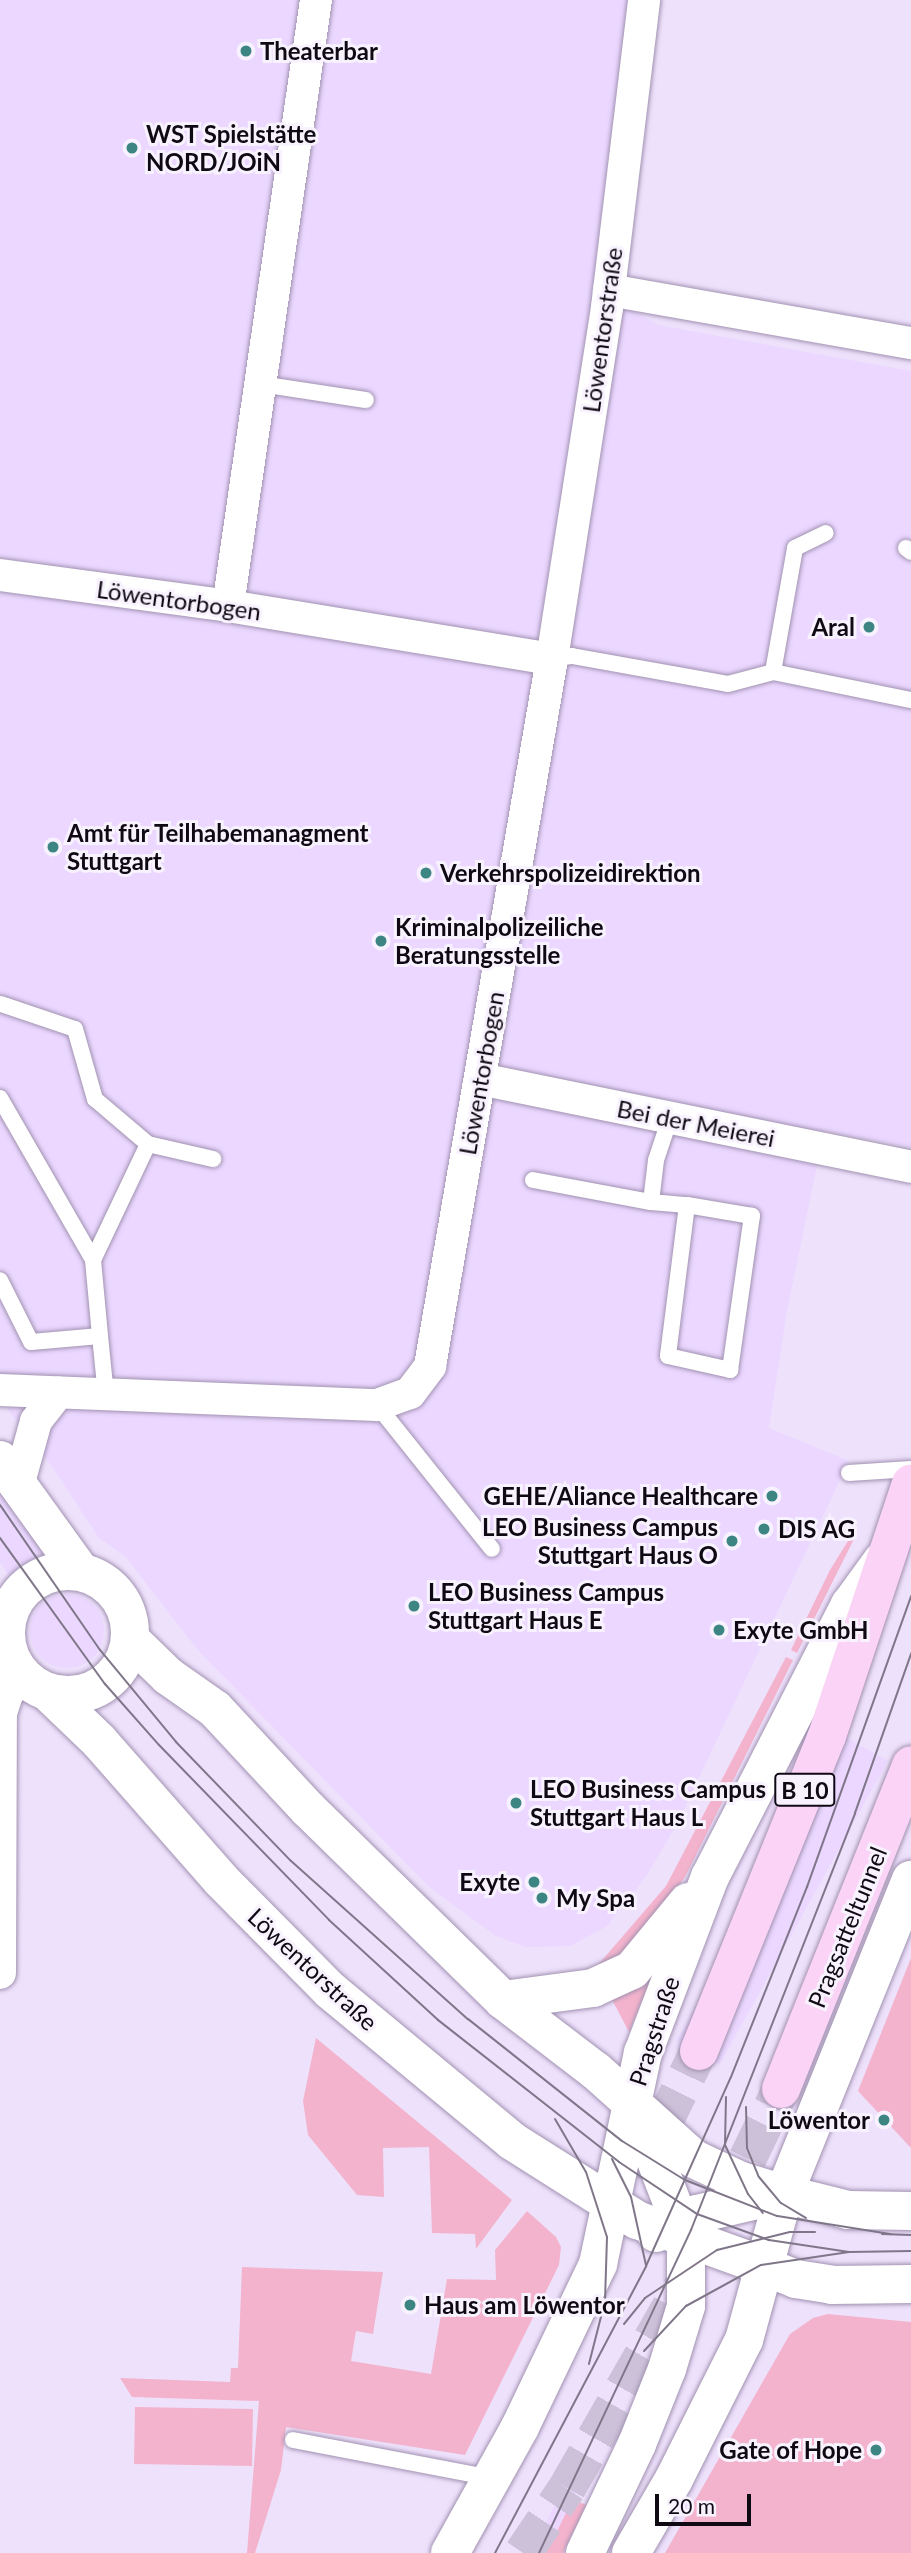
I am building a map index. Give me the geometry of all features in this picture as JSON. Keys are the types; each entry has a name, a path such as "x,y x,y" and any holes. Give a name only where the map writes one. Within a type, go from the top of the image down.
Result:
{"main road":[{"path":"9,1473 80,1571 102,1580 119,1595 129,1617 131,1640 127,1657 105,1684 79,1695 36,1685"},
{"name":"Pragstraße","path":"699,2051 827,1736 900,1524 911,1484"},
{"name":"Pragstraße","path":"450,2553 492,2478 598,2264 631,2102 651,2028 710,1877 837,1629 900,1524"},
{"name":"Löwentorstraße","path":"80,1571 47,1574 5,1598 6,1635 10,1657 36,1685 99,1741 244,1904 331,1991 512,2141 611,2206 796,2280 832,2285 911,2284"},
{"path":"131,1640 153,1664 215,1709 317,1818 503,2000 631,2102 694,2159 741,2181 848,2210 911,2211"},
{"name":"Pragsatteltunnel","path":"781,2089 911,1765"},
{"path":"503,2000 593,1988 632,1970 710,1877"},
{"path":"631,2553 736,2357 784,2194 911,1880"},
{"path":"585,2553 667,2370 686,2306 676,2230 649,2137 631,2102"},
{"path":"598,2264 676,2230 784,2194"}],"street":[{"path":"228,606 316,0"},
{"name":"Löwentorstraße","path":"552,659 608,290 644,0"},
{"path":"608,290 911,343"},
{"name":"Löwentorbogen","path":"0,575 228,606 552,659 430,1366 410,1393 377,1405 0,1390"},
{"name":"Bei der Meierei","path":"480,1079 911,1167"},
{"path":"9,1473 36,1421 58,1393"},
{"path":"0,1973 0,1749 6,1694 36,1685"}],"lane":[{"path":"261,384 366,400"},
{"path":"773,672 795,548 826,533"},
{"path":"552,659 572,656 728,684 773,672 910,695"},
{"path":"1,1003 75,1029 95,1099 148,1144 213,1159"},
{"path":"0,1098 93,1260 106,1395"},
{"path":"651,1202 656,1160 670,1118"},
{"path":"93,1260 148,1144"},
{"path":"533,1180 651,1202 687,1205 752,1216 730,1370 668,1356 687,1205"},
{"path":"0,1280 31,1342 100,1336"},
{"path":"377,1405 492,1549"},
{"path":"849,1473 911,1469"},
{"path":"293,2440 492,2478"}],"shaded area":[{"path":"0,0 658,0 620,302 658,325 911,371 911,1147 824,1131 786,1316 769,1428 849,1461 676,1826 645,1878 607,1926 570,1946 525,1947 496,1936 429,1887 197,1649 125,1556 99,1538 51,1465 0,1400"},
{"path":"0,1488 53,1558 38,1562 12,1581 0,1562"},
{"path":"853,1533 857,1533 797,1653 791,1650 830,1570"},
{"path":"60,1594 74,1594 88,1600 98,1610 104,1631 102,1645 88,1662 74,1668 60,1668 46,1662 36,1652 30,1638 30,1624 36,1610 46,1600"},
{"path":"786,1657 793,1660 685,1877 630,1950 598,1965 666,1886"},
{"path":"845,1737 888,1761 720,2064 677,2040"},
{"path":"911,1958 911,2148 858,2091"},
{"path":"656,1966 629,2032 608,1992"},
{"path":"316,2038 512,2200 476,2249 475,2234 432,2233 429,2147 383,2148 384,2197 357,2195 308,2135 303,2101"},
{"path":"527,2211 556,2237 561,2247 559,2265 465,2455 286,2427 281,2470 255,2553 247,2553 259,2401 132,2397 120,2378 230,2382 231,2368 238,2368 242,2267 383,2272 373,2334 356,2331 351,2361 431,2374 447,2279 496,2280 495,2250"},
{"path":"828,2314 911,2322 911,2553 665,2553 790,2334 813,2318"},
{"path":"135,2407 253,2409 252,2466 134,2464"},
{"path":"574,2466 584,2472 573,2499 546,2553 531,2553"},
{"path":"573,2499 586,2505 563,2553 546,2553"}],"tunnel":[{"path":"612,2229 699,2051"},
{"path":"723,2210 781,2089"},
{"path":"523,2553 567,2488 685,2282"}],"tram line":[{"path":"0,1505 100,1650 176,1742 291,1861 468,2019 622,2141 685,2180 777,2216 891,2234"},
{"path":"0,1538 105,1684 159,1745 329,1920 438,2020 619,2162 697,2214 769,2240 849,2252"},
{"path":"495,2553 646,2266 731,2077 807,1887 911,1596"},
{"path":"539,2553 691,2230 855,1813 911,1654"},
{"path":"726,2097 725,2145 748,2194 763,2213"},
{"path":"746,2107 747,2148 759,2177 781,2203 806,2218"},
{"path":"555,2119 586,2172 607,2237 605,2301 589,2364"},
{"path":"612,2159 631,2197 646,2265"},
{"path":"624,2324 645,2298 717,2250 790,2232 815,2232"},
{"path":"882,2234 911,2235"},
{"path":"644,2351 686,2306 761,2265 849,2252 911,2251"}],"place":[{"name":"Theaterbar","path":"246,51"},
{"name":"WST Spielstätte NORD/JOiN","path":"132,148"},
{"name":"Aral","path":"869,627"},
{"name":"Amt für Teilhabemanagment Stuttgart","path":"53,847"},
{"name":"Verkehrspolizeidirektion","path":"426,873"},
{"name":"Kriminalpolizeiliche Beratungsstelle","path":"381,941"},
{"name":"GEHE/Aliance Healthcare","path":"772,1496"},
{"name":"DIS AG","path":"764,1529"},
{"name":"LEO Business Campus Stuttgart Haus O","path":"732,1541"},
{"name":"LEO Business Campus Stuttgart Haus E","path":"414,1606"},
{"name":"Exyte GmbH","path":"719,1630"},
{"name":"LEO Business Campus Stuttgart Haus L","path":"516,1803"},
{"name":"Exyte","path":"534,1882"},
{"name":"My Spa","path":"542,1898"},
{"name":"Löwentor","path":"884,2120"},
{"name":"Haus am Löwentor","path":"410,2305"},
{"name":"Gate of Hope","path":"876,2450"}]}
